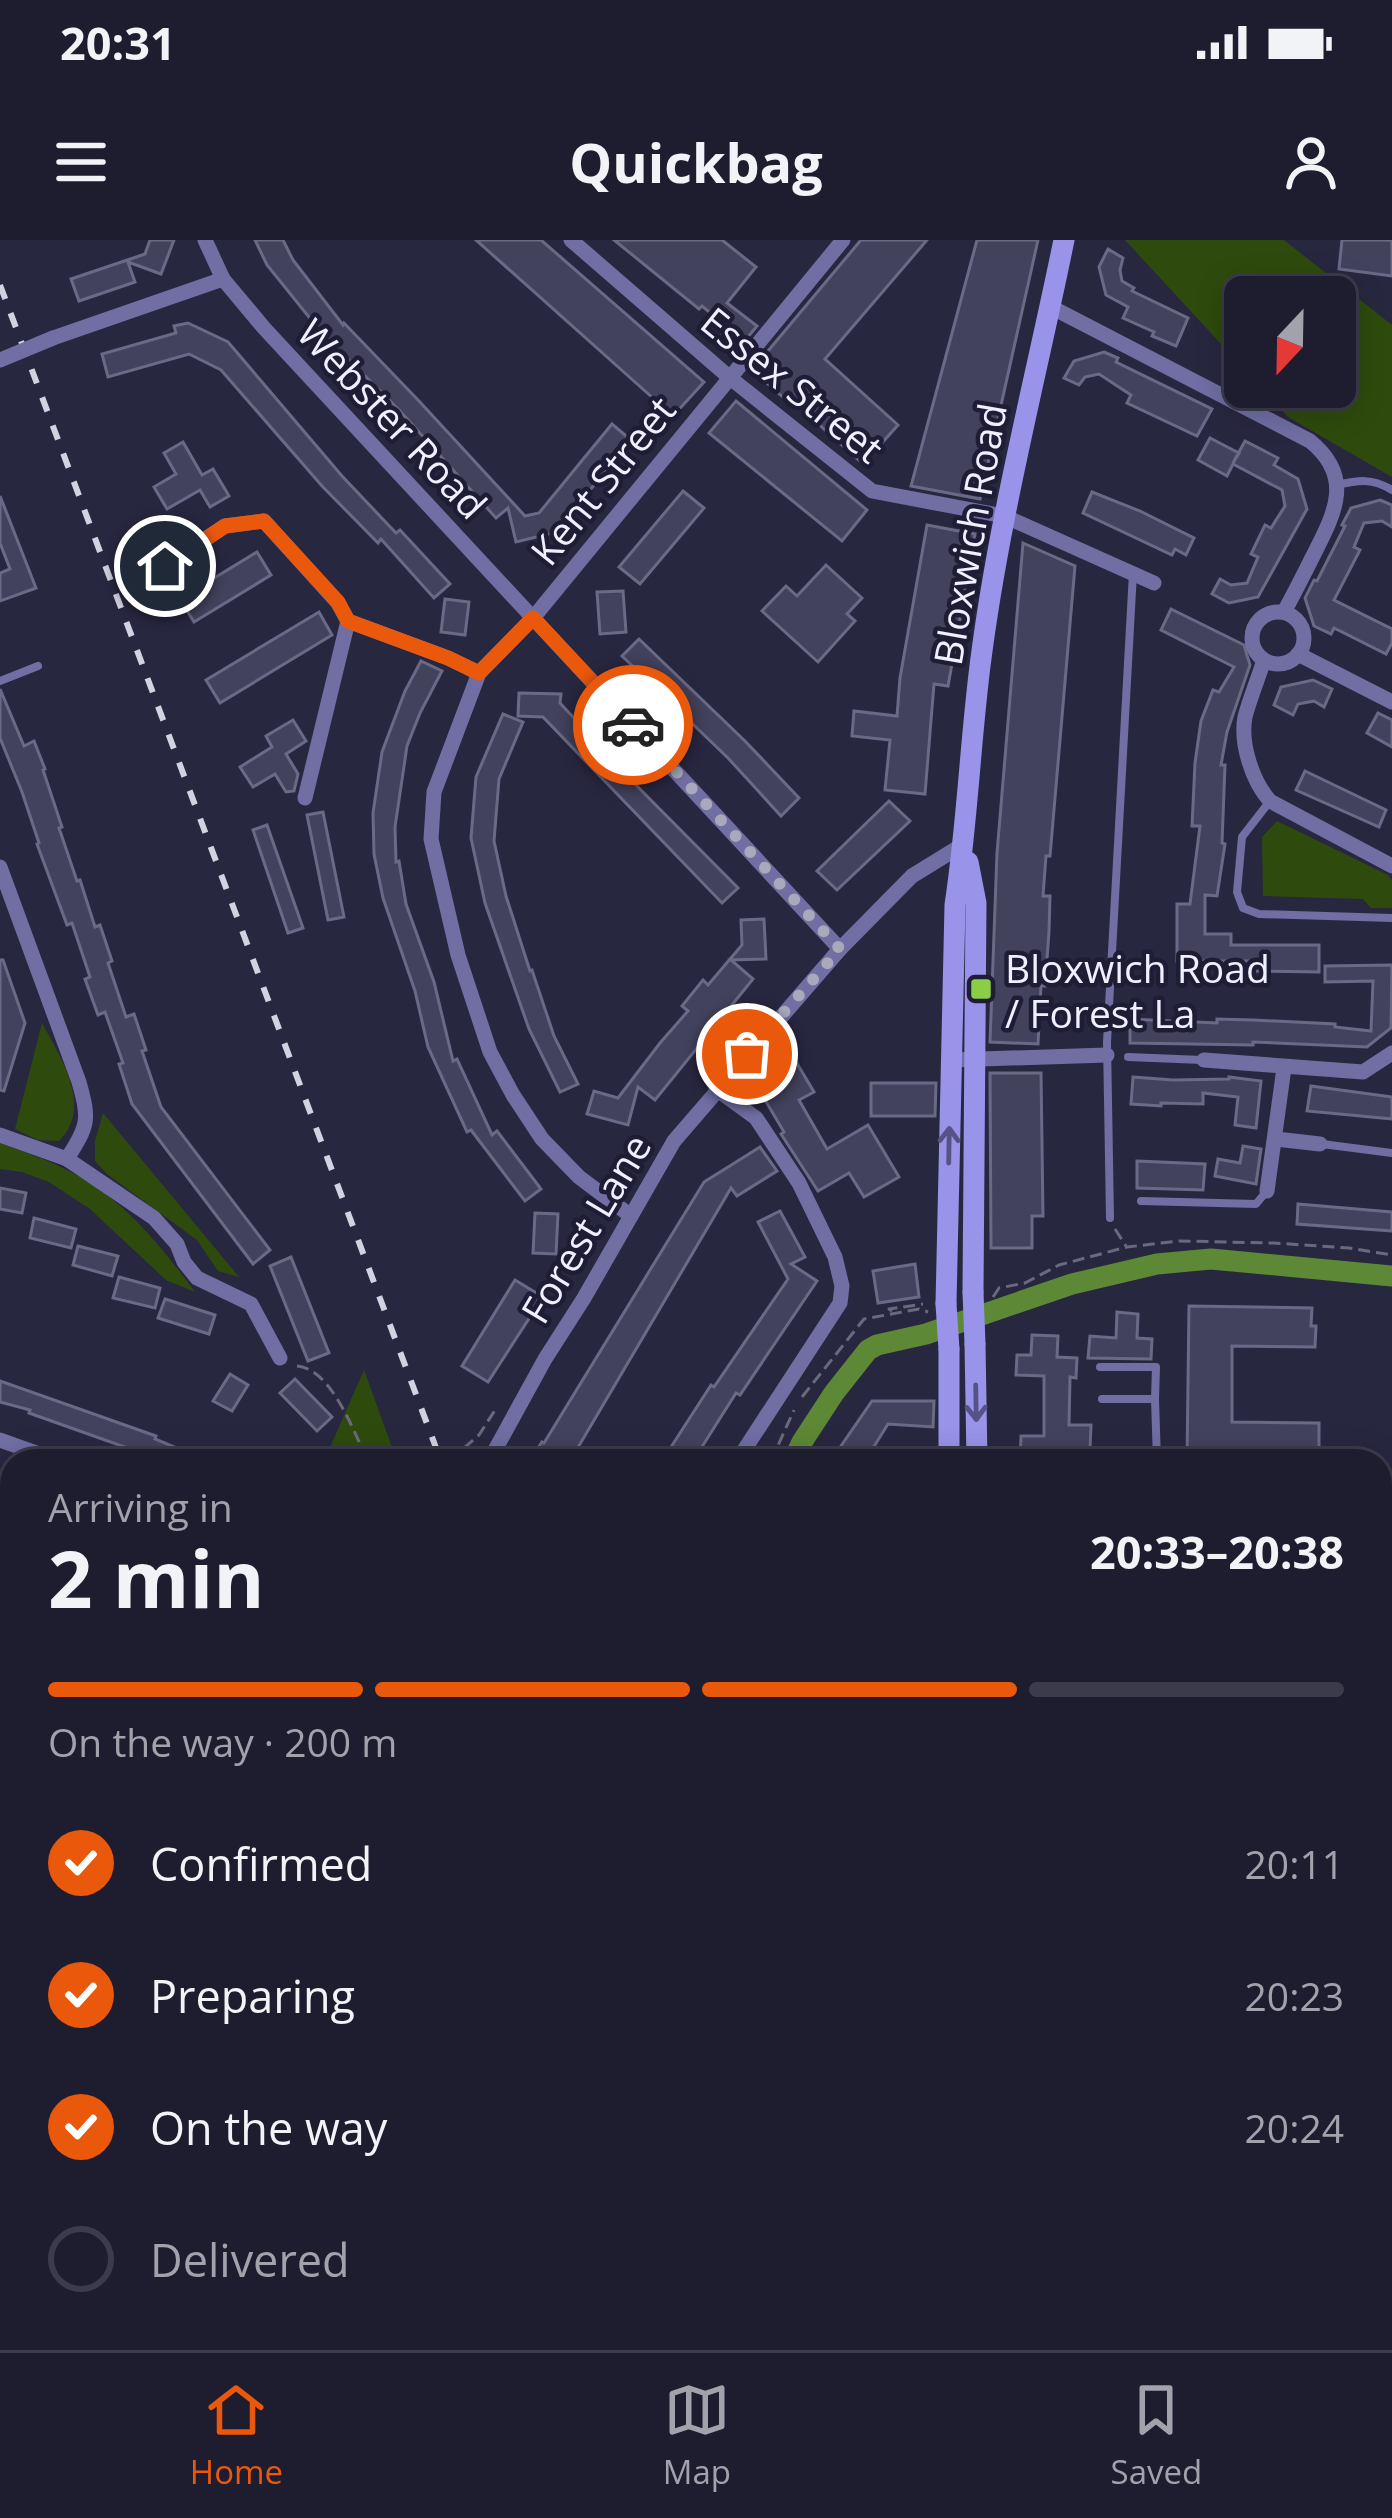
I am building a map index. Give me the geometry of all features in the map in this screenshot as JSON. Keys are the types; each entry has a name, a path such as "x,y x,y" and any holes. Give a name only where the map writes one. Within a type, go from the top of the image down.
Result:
{"main road":[{"name":"Bloxwich Road","path":"962,1059 955,905 980,666 1004,516 1064,240"},
{"path":"962,1059 982,1297 975,1344 977,1449"},
{"path":"949,1449 949,1349 942,1306 962,1059"},
{"path":"948,1194 973,1194"}],"street":[{"name":"Webster Road","path":"205,240 223,279 279,345 840,949"},
{"name":"Essex Street","path":"571,240 729,377 872,491 1004,516 1154,583"},
{"name":"Kent Street","path":"631,1216 579,1177 542,1139 490,1052 458,955 431,839 434,793 479,673 533,618 843,240"},
{"path":"0,360 223,279"},
{"path":"1051,307 1323,452 1337,485 1335,514 1285,612"},
{"path":"165,566 225,526 264,521 338,602 348,621 305,798"},
{"path":"1271,612 1285,612 1299,622 1304,638 1298,654 1276,664 1255,652 1252,629 1271,612"},
{"path":"348,621 479,673"},
{"path":"1298,654 1392,702"},
{"path":"1264,660 1244,723 1249,763 1262,792 1270,801 1392,866"},
{"name":"Forest Lane","path":"496,1449 674,1141 840,949 912,876 964,844"},
{"path":"0,867 87,1112 84,1132 67,1159"},
{"path":"962,1059 1107,1055"},
{"path":"1204,1060 1363,1072 1388,1063"},
{"path":"1267,1191 1284,1068"},
{"path":"716,1089 757,1118 799,1183 835,1257 842,1286 841,1303 745,1449"},
{"path":"0,1135 67,1159 154,1218 197,1278 251,1304 280,1358"},
{"path":"1276,1139 1320,1144"}],"lane":[{"path":"1337,485 1364,479 1392,490"},
{"path":"1110,1218 1107,1055 1133,573"},
{"path":"0,681 38,667"},
{"path":"1270,801 1242,837 1237,892 1243,908 1259,914 1392,918"},
{"path":"1128,1057 1204,1060"},
{"path":"1320,1144 1392,1153"},
{"path":"1142,1201 1256,1204 1267,1191"},
{"path":"1100,1367 1156,1367 1156,1449"},
{"path":"1102,1399 1155,1399"}],"path":[{"path":"1110,1218 1127,1247"},
{"path":"982,1297 1059,1265 1127,1247 1179,1241 1274,1243 1392,1255"},
{"path":"893,1313 889,1309 942,1306"},
{"path":"776,1449 797,1402 864,1319 942,1306"},
{"path":"280,1358 310,1367 321,1377 362,1449"}],"green space":[{"path":"1125,240 1284,240 1330,276 1224,276 1224,347"},
{"path":"1356,297 1392,325 1392,477 1280,408 1356,408"},
{"path":"1277,821 1388,875 1392,908 1371,908 1363,899 1263,896 1262,837"},
{"path":"42,1023 65,1066 74,1098 69,1128 59,1141 38,1140 15,1129"},
{"path":"103,1113 239,1277 218,1271 197,1240 95,1161"},
{"path":"0,1143 55,1164 102,1191 152,1238 195,1292 166,1280 90,1209 49,1182 0,1169"},
{"path":"364,1370 393,1449 329,1449"}],"building":[{"path":"150,240 174,240 161,274 128,262 135,282 79,301 71,279 145,254"},
{"path":"255,240 283,240 343,325 525,516 539,513 612,424 632,441 553,533 516,542 508,508 496,518 321,332 267,265"},
{"path":"476,240 541,240 704,382 673,416"},
{"path":"614,240 722,240 756,267 727,303 757,326 734,354 717,340 728,327"},
{"path":"861,240 927,240 825,359 898,425 863,464 752,370"},
{"path":"977,240 1038,240 980,499 911,486"},
{"path":"1342,240 1392,240 1392,276 1339,269"},
{"path":"1108,249 1123,258 1122,281 1132,291 1188,318 1176,346 1123,318 1128,307 1106,295 1099,267"},
{"path":"188,323 228,342 342,476 450,584 434,598 381,539 378,543 322,486 221,370 189,354 108,377 102,354 176,333 174,326"},
{"path":"1104,352 1212,409 1197,436 1127,403 1131,395 1099,374 1085,377 1079,385 1064,378 1074,361"},
{"path":"736,401 867,510 842,541 709,433"},
{"path":"1210,438 1239,453 1245,441 1278,458 1274,465 1298,479 1307,509 1258,597 1229,603 1212,594 1220,579 1231,585 1247,583 1258,557 1251,554 1265,525 1271,528 1285,506 1282,490 1233,464 1227,476 1198,460"},
{"path":"183,442 202,475 213,469 229,496 210,507 200,490 167,509 154,487 176,474 164,453"},
{"path":"683,491 704,508 640,584 619,567"},
{"path":"1092,492 1194,538 1186,555 1175,549 1172,555 1083,513"},
{"path":"0,496 36,588 0,601 0,573 10,569 0,543"},
{"path":"1380,500 1392,505 1392,527 1382,521 1364,523 1354,547 1360,550 1334,600 1392,629 1386,654 1334,628 1331,634 1314,626 1305,598 1351,508"},
{"path":"927,525 975,534 948,686 934,684 925,794 885,790 890,740 852,736 854,711 897,716"},
{"path":"1023,543 1075,566 1050,856 1046,856 1043,896 1050,896 1049,932 1038,1044 990,1042 997,853"},
{"path":"257,552 271,575 194,622 180,599"},
{"path":"826,565 862,598 847,614 855,621 818,662 762,611 786,586 797,596"},
{"path":"623,591 626,632 600,634 597,592"},
{"path":"445,599 469,602 465,635 441,632"},
{"path":"1171,609 1244,645 1250,665 1221,765 1225,765 1225,844 1217,896 1205,895 1205,934 1231,934 1231,945 1319,945 1319,972 1250,971 1250,961 1177,961 1177,904 1190,904 1200,826 1192,826 1201,721 1213,690 1219,692 1234,667 1161,630"},
{"path":"319,612 332,635 220,703 206,680"},
{"path":"639,639 799,798 781,816 622,656"},
{"path":"421,661 442,671 407,746 395,827 396,862 453,1061 457,1059 492,1135 497,1131 541,1189 525,1201 471,1130 467,1132 428,1047 374,854 373,813 382,752"},
{"path":"1313,680 1332,689 1324,707 1314,701 1298,704 1293,715 1274,705 1281,687"},
{"path":"0,689 24,746 34,741 45,769 77,881 95,927 100,925 126,1017 134,1014 161,1107 270,1250 253,1264 132,1104 105,1012 98,1015 72,923 67,925 0,738"},
{"path":"519,693 561,694 560,703 738,888 722,903 543,717 518,716"},
{"path":"1378,713 1392,720 1392,747 1367,733"},
{"path":"503,714 523,722 499,779 494,841 530,971 578,1084 560,1092 529,1029 485,903 471,838 476,777"},
{"path":"293,720 306,741 286,754 298,774 294,791 286,792 275,774 253,787 240,767 272,747 266,736"},
{"path":"1305,771 1386,810 1379,827 1296,790"},
{"path":"889,801 910,821 837,890 817,871"},
{"path":"323,812 344,917 328,920 307,815"},
{"path":"267,825 303,928 288,933 253,830"},
{"path":"764,919 766,959 731,960 753,979 655,1100 638,1087 628,1125 587,1114 594,1091 618,1098 688,1011 682,1006 703,980 708,985 742,945 741,920"},
{"path":"0,960 25,1023 4,1091 0,1090"},
{"path":"1392,965 1391,1028 1367,1047 1130,1043 1130,1019 1335,1024 1371,1031 1373,981 1325,982 1325,966"},
{"path":"792,1055 814,1092 799,1100 827,1149 868,1125 899,1177 864,1197 849,1173 818,1191 752,1078"},
{"path":"990,1073 1041,1073 1043,1216 1032,1216 1032,1248 991,1248"},
{"path":"1133,1077 1261,1081 1256,1128 1235,1125 1238,1097 1203,1093 1203,1104 1131,1104"},
{"path":"871,1083 936,1083 935,1116 871,1116"},
{"path":"1311,1086 1392,1097 1392,1119 1307,1111"},
{"path":"1243,1146 1261,1149 1256,1184 1215,1176 1218,1159 1240,1163"},
{"path":"760,1147 777,1171 737,1196 731,1188 577,1449 537,1449 544,1443 704,1182"},
{"path":"1137,1161 1205,1164 1203,1190 1137,1188"},
{"path":"0,1188 26,1193 22,1213 0,1209"},
{"path":"1298,1204 1392,1212 1392,1231 1297,1224"},
{"path":"780,1211 805,1257 791,1264 817,1281 701,1449 670,1449 788,1279 758,1222"},
{"path":"535,1213 558,1214 556,1254 533,1253"},
{"path":"34,1218 76,1229 71,1248 30,1238"},
{"path":"78,1246 118,1256 112,1276 73,1265"},
{"path":"291,1257 329,1353 308,1361 270,1266"},
{"path":"915,1264 919,1297 878,1303 873,1271"},
{"path":"119,1277 160,1288 155,1308 113,1298"},
{"path":"515,1280 543,1297 488,1382 462,1366"},
{"path":"165,1299 215,1315 209,1334 158,1318"},
{"path":"1189,1306 1312,1308 1315,1347 1232,1346 1232,1422 1319,1423 1319,1449 1187,1449"},
{"path":"1117,1312 1138,1314 1137,1338 1152,1339 1151,1359 1088,1358 1090,1336 1116,1338"},
{"path":"1032,1335 1058,1336 1057,1357 1077,1358 1076,1378 1070,1377 1069,1425 1091,1425 1090,1449 1020,1449 1021,1436 1044,1436 1044,1376 1016,1375 1017,1355 1031,1355"},
{"path":"230,1374 248,1385 232,1411 213,1401"},
{"path":"295,1379 332,1417 317,1431 280,1393"},
{"path":"0,1381 156,1436 179,1449 130,1449 0,1402"},
{"path":"872,1401 934,1401 933,1427 888,1424 872,1449 841,1446"}],"waterway":[{"path":"799,1449 868,1350 1072,1284 1157,1264 1211,1259 1392,1276"}],"railway":[{"path":"0,285 436,1449"}],"way so far":[{"path":"633,725 840,949 747,1054"}],"place":[{"name":"Bloxwich Road / Forest La","path":"981,989"}],"route":[{"path":"165,566 225,526 264,521 338,602 348,621 479,673 533,618 633,725"}]}
